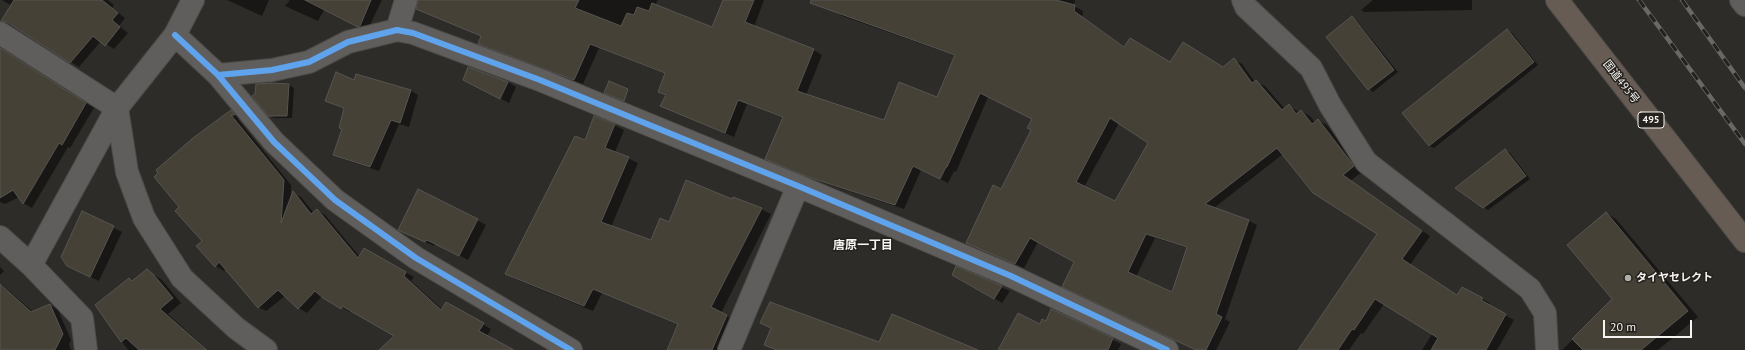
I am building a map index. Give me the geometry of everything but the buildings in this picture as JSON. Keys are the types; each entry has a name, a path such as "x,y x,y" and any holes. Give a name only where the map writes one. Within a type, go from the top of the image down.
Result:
{"highway":[{"name":"国道495号","path":"1557,0 1745,240"}],"street":[{"path":"31,265 117,108 175,35 193,0"},
{"path":"397,30 406,0"},
{"path":"1243,0 1246,7 1311,68 1330,104 1366,162 1530,289 1545,314 1548,350"},
{"path":"1741,0 1745,5"},
{"path":"218,75 272,70 309,62 348,42 397,30 413,33 540,80 798,186 1011,276 1167,350"},
{"path":"0,33 117,108 126,172 144,218 182,278 236,328 266,350"},
{"path":"175,35 218,75 274,142 335,200 416,258 571,350"},
{"path":"729,350 798,186"},
{"path":"0,237 31,265 82,318 86,350"}],"railway":[{"path":"1639,0 1745,144"},
{"path":"1682,0 1745,88"}],"cycle path":[{"path":"218,75 272,70 309,62 348,42 397,30 413,33 540,80 798,186 1011,276 1167,350"},
{"path":"175,35 218,75 274,142 335,200 416,258 571,350"}],"place":[{"name":"タイヤセレクト","path":"1628,278"}],"district":[{"name":"唐原一丁目","path":"863,246"}]}
